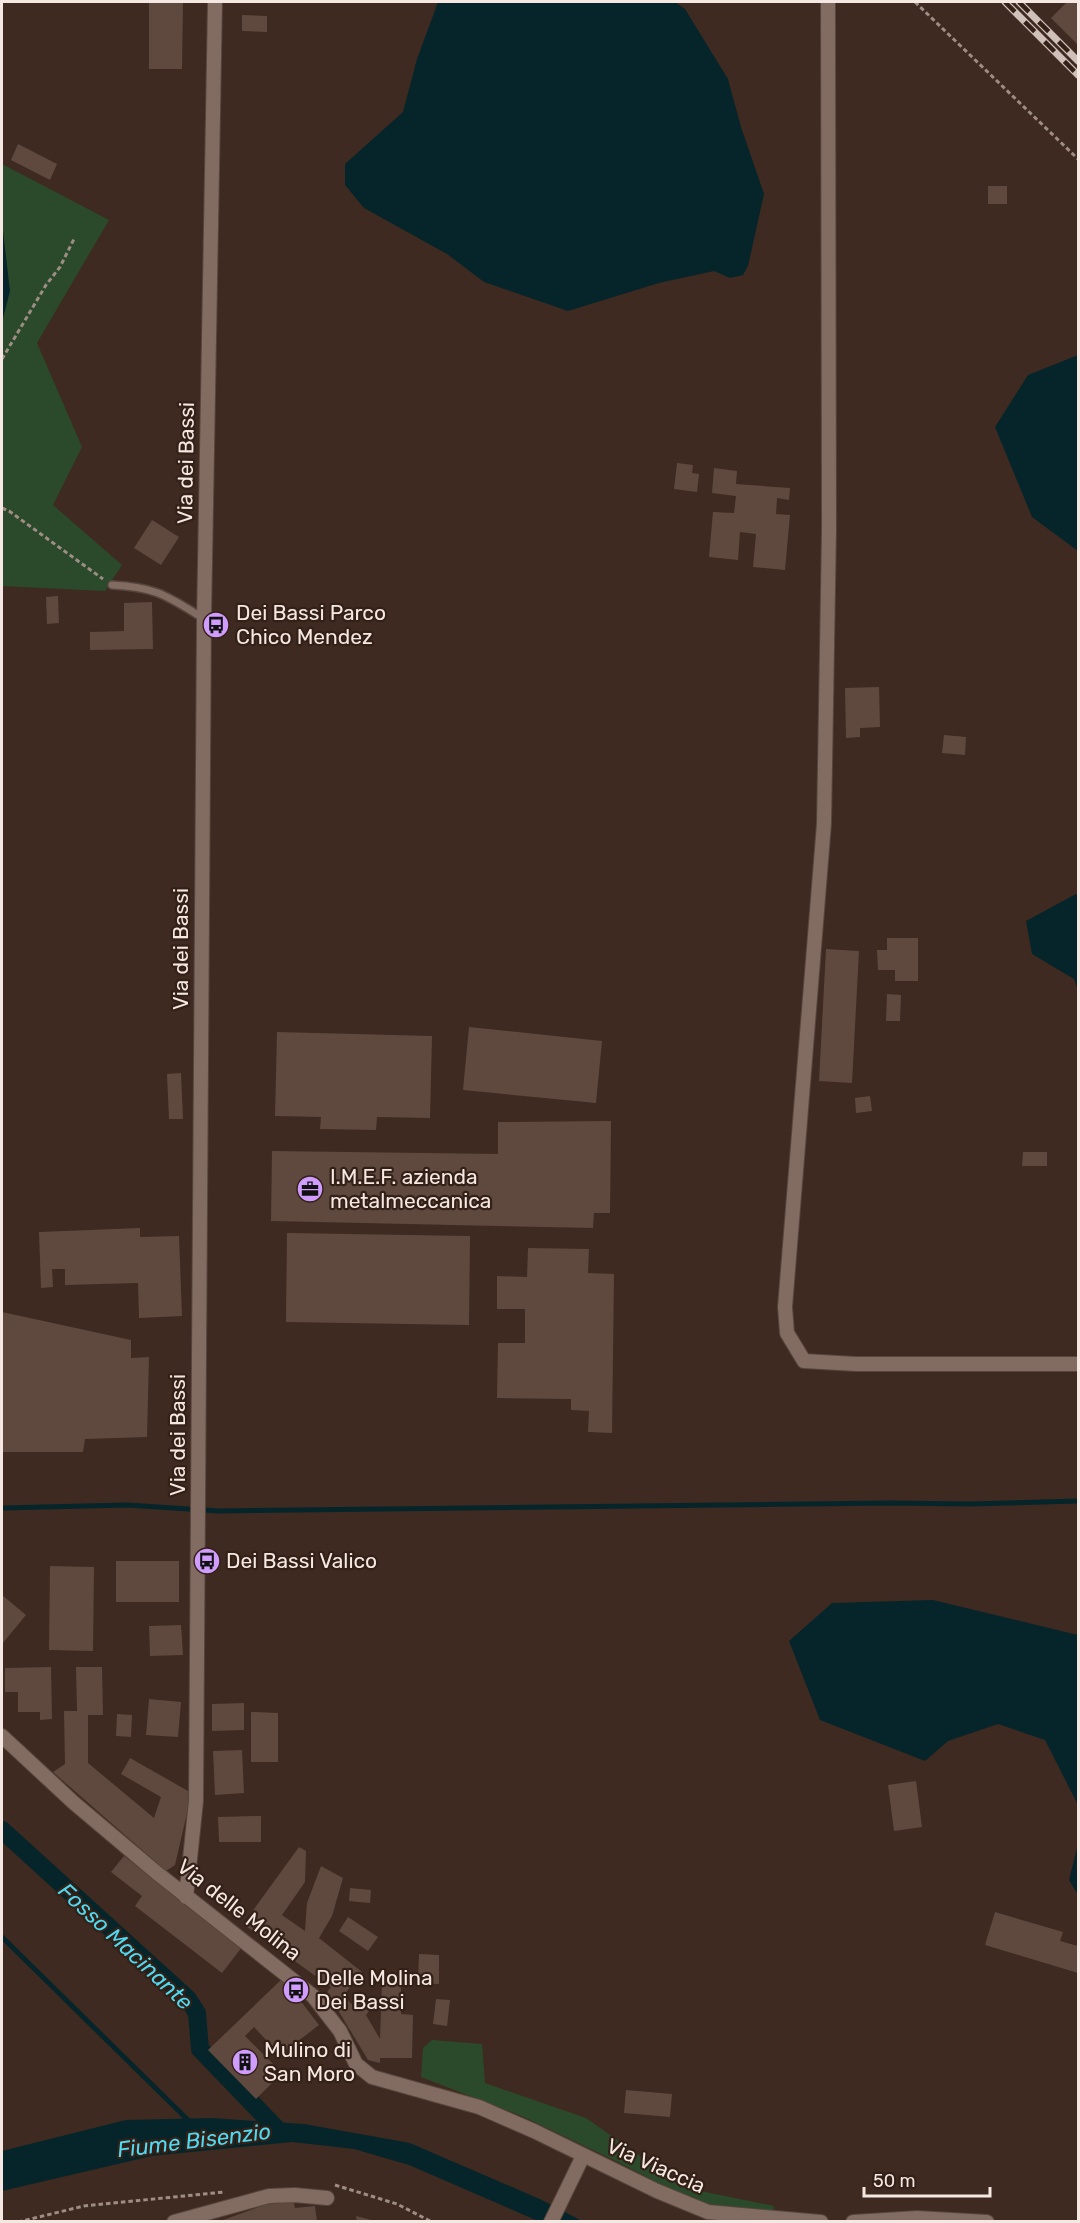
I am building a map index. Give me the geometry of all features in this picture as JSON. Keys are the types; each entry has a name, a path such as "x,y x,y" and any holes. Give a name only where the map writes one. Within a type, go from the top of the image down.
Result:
{"street":[{"name":"Via dei Bassi","path":"186,1896 196,1801 204,619 215,2"},
{"path":"828,2 830,530 824,824 785,1306 788,1333 804,1361 856,1364 1078,1364"},
{"name":"Via delle Molina","path":"2,1736 74,1803 186,1896 313,1996 340,2031 357,2064 372,2077 479,2107 583,2156"},
{"path":"551,2222 583,2156"},
{"name":"Via Viaccia","path":"583,2156 685,2204 708,2212 821,2222"},
{"path":"174,2222 268,2196 295,2194 327,2198"},
{"path":"853,2222 917,2218 987,2222"}],"lane":[{"path":"112,585 149,588 204,619"}],"path":[{"path":"915,2 1078,159"},
{"path":"2,359 46,285 60,267 74,239"},
{"path":"2,508 69,552 112,585"}],"green space":[{"path":"2,164 109,220 37,343 82,447 53,505 122,565 105,591 2,586"},
{"path":"432,2040 482,2044 485,2083 586,2118 686,2188 774,2206 773,2215 707,2204 674,2191 524,2117 421,2077 423,2048"}],"water":[{"path":"438,2 675,2 685,9 728,79 741,127 764,194 748,266 743,275 730,278 714,271 659,283 568,311 484,282 447,254 364,208 345,185 345,164 403,112 417,59"},
{"path":"2,222 10,291 2,322"},
{"path":"1078,355 1078,551 1032,517 995,427 1028,375"},
{"path":"1076,894 1078,896 1078,990 1074,979 1032,954 1026,921"},
{"path":"933,1600 1078,1635 1078,1805 1045,1740 998,1724 948,1741 925,1761 820,1720 789,1641 832,1603"},
{"path":"1078,1844 1078,1895 1069,1880"},
{"name":"Fiume Bisenzio","path":"211,2118 304,2124 410,2143 542,2200 582,2221 538,2221 409,2165 354,2149 292,2142 152,2156 2,2191 2,2151 126,2120"}],"building":[{"path":"149,2 183,2 182,69 149,69"},
{"path":"1067,2 1078,3 1078,45 1051,18"},
{"path":"242,15 267,16 267,32 242,31"},
{"path":"18,144 57,164 50,180 11,160"},
{"path":"988,186 1007,186 1007,204 988,204"},
{"path":"677,463 693,465 692,473 699,474 697,492 674,489"},
{"path":"714,468 737,471 736,484 790,488 789,500 777,498 776,514 790,515 785,570 753,567 756,534 740,532 738,560 709,557 713,512 734,513 736,496 712,493"},
{"path":"152,520 179,537 161,565 134,548"},
{"path":"58,596 59,623 47,624 46,597"},
{"path":"152,602 153,649 90,650 90,632 124,631 124,603"},
{"path":"879,687 880,727 860,728 860,737 846,738 845,688"},
{"path":"944,735 966,737 965,755 942,753"},
{"path":"887,938 918,938 918,981 895,981 895,970 878,970 877,950 887,950"},
{"path":"826,949 859,951 852,1083 819,1081"},
{"path":"887,994 901,995 900,1021 886,1021"},
{"path":"469,1027 602,1041 596,1103 463,1090"},
{"path":"277,1032 432,1036 430,1118 377,1117 376,1130 320,1129 321,1117 275,1116"},
{"path":"181,1073 183,1119 169,1119 167,1074"},
{"path":"870,1096 872,1111 856,1113 855,1098"},
{"path":"611,1121 610,1213 594,1213 593,1228 271,1221 272,1151 498,1154 498,1122"},
{"path":"1023,1152 1047,1152 1047,1166 1022,1166"},
{"path":"140,1228 140,1237 179,1236 182,1316 139,1318 138,1283 65,1285 65,1269 52,1269 53,1287 41,1288 39,1232"},
{"path":"287,1233 470,1236 469,1325 286,1322"},
{"path":"528,1248 589,1249 588,1273 614,1274 612,1433 588,1432 589,1411 571,1410 571,1399 497,1398 498,1343 525,1343 525,1309 497,1309 497,1276 527,1277"},
{"path":"2,1312 131,1340 131,1358 149,1357 147,1437 85,1439 83,1452 2,1452"},
{"path":"116,1561 179,1561 179,1602 116,1602"},
{"path":"50,1566 94,1567 93,1651 49,1650"},
{"path":"2,1595 26,1615 2,1644"},
{"path":"181,1625 183,1655 150,1656 149,1626"},
{"path":"51,1667 52,1719 40,1720 40,1712 18,1712 18,1692 5,1692 5,1668"},
{"path":"76,1667 102,1667 103,1715 88,1715 88,1763 154,1818 161,1797 121,1774 130,1758 188,1791 188,1809 175,1865 166,1871 53,1772 65,1764 64,1711 77,1711"},
{"path":"149,1699 181,1702 178,1737 146,1735"},
{"path":"244,1703 244,1730 212,1731 212,1704"},
{"path":"251,1712 278,1713 278,1762 251,1762"},
{"path":"117,1714 132,1715 131,1737 116,1736"},
{"path":"242,1750 244,1793 215,1795 213,1751"},
{"path":"916,1781 922,1827 894,1831 888,1785"},
{"path":"261,1816 261,1842 219,1842 218,1817"},
{"path":"299,1847 306,1851 305,1882 282,1915 305,1931 307,1903 321,1866 343,1878 332,1916 319,1938 362,1972 344,1995 351,2004 364,1994 373,2006 366,2015 380,2039 382,1983 401,1984 401,2014 413,2015 412,2058 380,2058 380,2063 368,2060 327,1992 331,1987 243,1924"},
{"path":"124,1856 242,1947 222,1973 135,1906 142,1896 111,1872"},
{"path":"350,1888 371,1890 370,1903 349,1901"},
{"path":"995,1912 1063,1932 1060,1941 1078,1946 1078,1973 985,1945"},
{"path":"348,1917 378,1937 368,1951 339,1931"},
{"path":"419,1954 439,1955 439,1984 418,1983"},
{"path":"283,1978 319,2025 280,2055 254,2027 245,2036 282,2073 256,2099 208,2050"},
{"path":"436,1999 450,2000 447,2026 433,2024"},
{"path":"626,2090 672,2094 670,2117 624,2113"},
{"path":"293,2200 295,2208 315,2206 317,2222 218,2222 275,2201"},
{"path":"356,2216 375,2221 375,2222 357,2222"}],"waterway":[{"path":"2,1508 127,1505 219,1511 1078,1501"},
{"name":"Fosso Macinante","path":"2,1830 188,1999 197,2013 200,2049 276,2128"},
{"name":"Fiume Bisenzio","path":"2,1937 191,2123"}],"railway":[{"path":"1005,2 1078,75"},
{"path":"1019,2 1078,61"}],"place":[{"name":"Dei Bassi Parco Chico Mendez","path":"216,625"},
{"name":"I.M.E.F. azienda metalmeccanica","path":"310,1189"},
{"name":"Dei Bassi Valico","path":"207,1561"},
{"name":"Delle Molina Dei Bassi","path":"296,1990"},
{"name":"Mulino di San Moro","path":"245,2062"}]}
